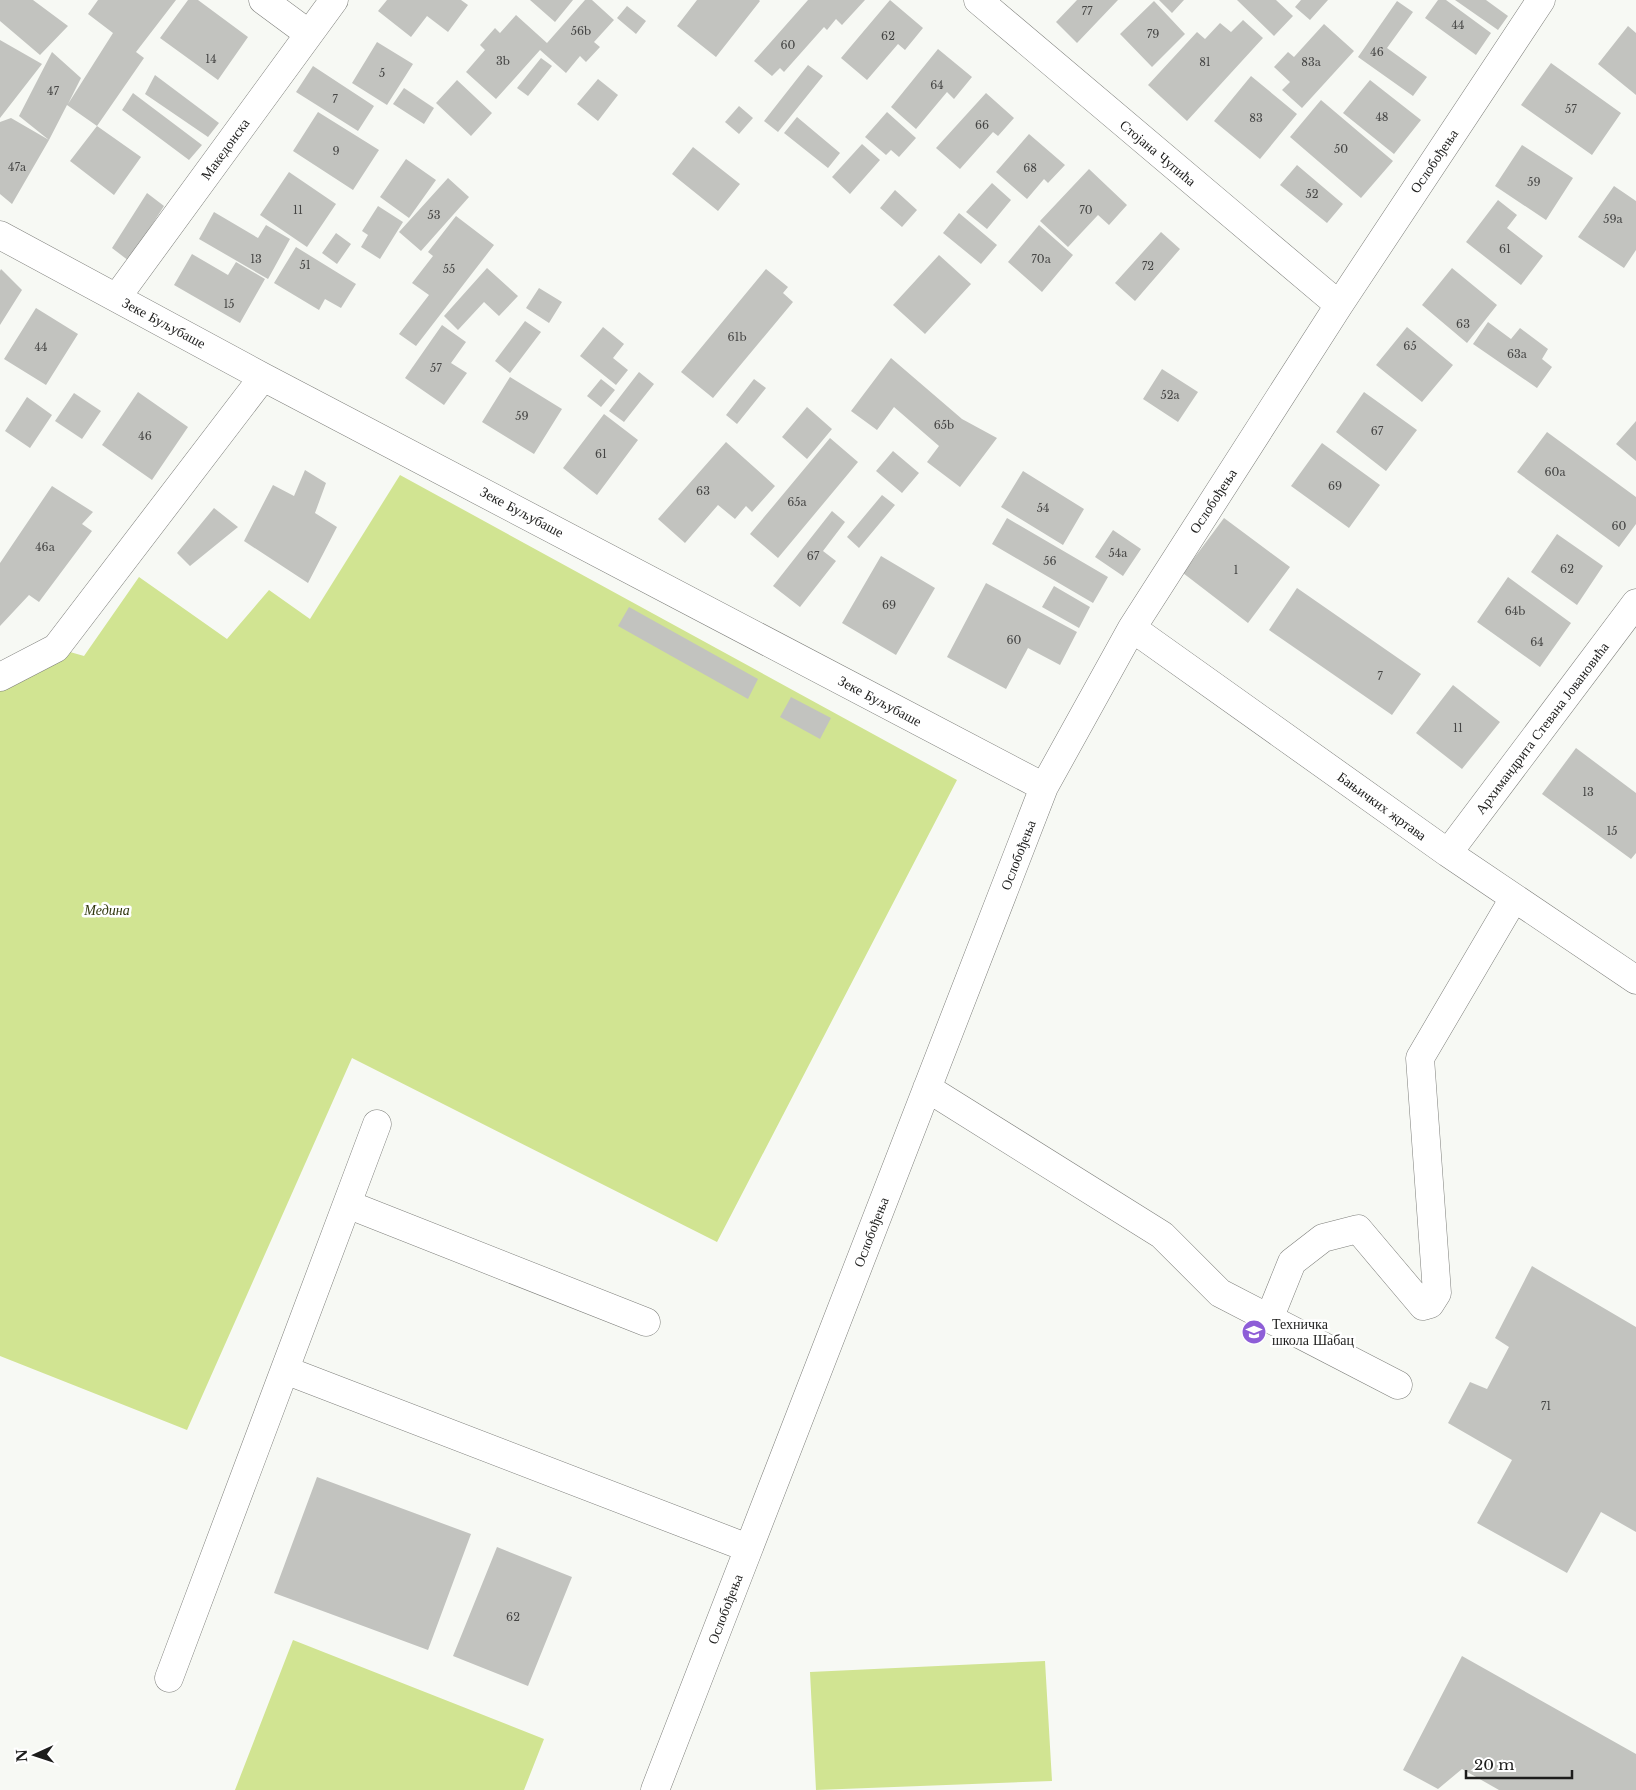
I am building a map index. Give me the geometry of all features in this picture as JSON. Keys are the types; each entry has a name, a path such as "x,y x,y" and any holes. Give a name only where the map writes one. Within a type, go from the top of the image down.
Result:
{"street":[{"path":"263,0 309,34"},
{"name":"Македонска","path":"116,297 334,0"},
{"name":"Стојана Чупића","path":"978,0 1339,306"},
{"name":"Ослобођења","path":"655,1790 1044,787 1132,628 1339,306 1541,0"},
{"name":"Зеке Буљубаше","path":"0,236 263,377 1044,787"},
{"path":"0,677 56,648 263,377"},
{"name":"Архимандрита Стевана Јовановића","path":"1448,853 1636,603"},
{"name":"Бањичких жртава","path":"1132,628 1448,853 1636,980"},
{"path":"1269,1319 1292,1262 1322,1238 1358,1230 1422,1306 1430,1304 1437,1293 1420,1058 1514,898"},
{"path":"927,1088 1162,1235 1220,1293 1398,1385"},
{"path":"169,1678 377,1124"},
{"path":"347,1204 646,1322"},
{"path":"284,1370 748,1548"}],"green space":[{"name":"Медина","path":"400,475 957,780 717,1242 352,1058 187,1430 0,1356 0,677 56,648 84,656 139,577 227,639 269,590 310,619"},
{"path":"293,1640 544,1739 524,1790 235,1790"},
{"path":"1045,1661 1052,1781 816,1790 810,1672"}],"building":[{"path":"0,0 33,0 68,26 40,55 0,21"},
{"path":"98,0 176,0 136,52 144,58 97,126 67,105 49,140 19,116 52,52 81,78 68,104 113,33 88,14"},
{"path":"188,0 198,0 248,37 218,80 160,38"},
{"path":"387,0 461,0 468,5 448,32 427,16 411,37 378,11"},
{"path":"530,0 573,0 555,22"},
{"path":"585,0 592,0 614,20 594,42 600,47 586,62 580,56 566,73 540,50 496,99 466,72 485,50 480,45 495,28 500,33 516,15 547,43"},
{"path":"697,0 760,1 716,57 677,26"},
{"path":"808,0 865,0 842,25 836,19 827,30 824,27 784,72 780,68 772,76 754,61"},
{"path":"890,0 923,28 905,50 898,44 867,80 841,58"},
{"path":"1077,0 1118,0 1077,43 1056,22"},
{"path":"1159,0 1184,0 1172,13"},
{"path":"1237,0 1276,0 1293,16 1274,36"},
{"path":"1301,0 1328,0 1310,20 1295,7"},
{"path":"1438,0 1446,0 1491,33 1476,55 1425,18"},
{"path":"1455,0 1486,0 1508,16 1498,30"},
{"path":"1154,1 1185,34 1152,67 1120,34"},
{"path":"1397,1 1413,12 1387,48 1427,77 1413,96 1358,57"},
{"path":"627,6 646,21 636,34 617,18"},
{"path":"1243,20 1263,38 1187,121 1148,85 1197,32 1205,39 1220,23 1231,32"},
{"path":"1324,24 1354,51 1302,108 1282,90 1290,82 1274,67 1288,52 1294,57"},
{"path":"1628,26 1636,33 1636,95 1598,64"},
{"path":"0,40 42,64 0,118"},
{"path":"377,42 413,64 387,105 352,83"},
{"path":"938,49 972,77 954,99 947,92 916,129 891,107"},
{"path":"541,58 552,66 528,96 517,88"},
{"path":"1551,63 1621,113 1592,155 1521,105"},
{"path":"808,65 823,76 778,132 764,121"},
{"path":"313,66 374,106 358,131 296,92"},
{"path":"155,75 219,123 208,137 145,94"},
{"path":"1251,76 1297,114 1260,159 1214,121"},
{"path":"598,79 618,95 598,121 577,104"},
{"path":"457,80 492,113 471,136 436,103"},
{"path":"1370,80 1421,120 1394,154 1343,113"},
{"path":"404,88 434,108 424,124 393,104"},
{"path":"133,93 202,145 189,160 122,110"},
{"path":"986,93 1014,118 998,136 993,132 960,169 936,148"},
{"path":"1321,100 1393,161 1361,198 1290,137"},
{"path":"739,106 753,118 739,134 725,122"},
{"path":"318,112 379,150 353,190 293,151"},
{"path":"887,112 916,138 899,157 891,150 886,155 865,137"},
{"path":"797,117 840,153 828,168 784,133"},
{"path":"11,118 49,140 12,204 0,194 0,122"},
{"path":"97,126 141,157 114,195 70,161"},
{"path":"1029,134 1065,165 1048,183 1044,179 1027,199 996,172"},
{"path":"862,144 880,160 850,194 832,177"},
{"path":"1522,145 1573,178 1546,220 1495,186"},
{"path":"693,147 740,184 718,211 672,174"},
{"path":"406,159 436,180 409,218 380,197"},
{"path":"1297,165 1343,204 1327,223 1280,185"},
{"path":"1089,169 1127,205 1109,225 1098,215 1068,247 1040,221"},
{"path":"289,172 336,204 307,247 260,215"},
{"path":"448,178 469,197 421,251 399,232"},
{"path":"992,183 1011,200 987,229 966,212"},
{"path":"1614,186 1636,201 1636,250 1624,268 1578,237"},
{"path":"895,190 917,210 902,227 880,208"},
{"path":"147,193 164,206 129,261 112,248"},
{"path":"1498,200 1517,215 1507,228 1543,256 1521,285 1466,242"},
{"path":"378,206 403,222 380,259 361,247 368,235 362,231"},
{"path":"214,212 258,238 266,225 290,239 268,279 199,239"},
{"path":"959,213 997,245 981,264 943,233"},
{"path":"456,216 494,245 416,346 399,334 429,295 412,283 433,256 428,252"},
{"path":"1039,225 1073,255 1042,292 1008,262"},
{"path":"1161,232 1180,249 1135,301 1115,283"},
{"path":"336,233 351,244 337,264 322,253"},
{"path":"296,247 356,284 341,308 325,299 319,310 274,283"},
{"path":"192,254 228,275 236,262 265,279 240,323 174,285"},
{"path":"939,255 971,284 925,334 893,305"},
{"path":"487,268 518,296 499,316 484,302 458,330 444,316"},
{"path":"1452,268 1497,305 1467,343 1422,305"},
{"path":"1,269 22,290 0,325 0,271"},
{"path":"766,269 788,287 783,293 793,302 713,398 681,372"},
{"path":"539,288 562,302 549,323 526,308"},
{"path":"36,308 78,334 46,385 4,359"},
{"path":"525,321 541,332 510,373 495,361"},
{"path":"1488,322 1511,339 1520,328 1548,349 1542,359 1552,367 1537,388 1473,344"},
{"path":"442,325 466,342 451,363 467,373 444,405 405,378"},
{"path":"603,327 624,344 613,358 628,370 616,385 580,356"},
{"path":"1407,327 1453,365 1422,402 1376,365"},
{"path":"891,358 962,419 997,438 960,487 927,462 939,446 894,407 877,430 851,411"},
{"path":"1162,369 1198,392 1178,422 1143,399"},
{"path":"639,372 654,384 624,422 609,411"},
{"path":"510,377 562,409 534,454 482,422"},
{"path":"601,379 615,390 601,407 587,396"},
{"path":"754,379 766,388 737,424 726,415"},
{"path":"138,392 188,427 152,480 102,445"},
{"path":"1364,392 1417,430 1386,471 1336,432"},
{"path":"74,393 101,411 82,439 55,421"},
{"path":"27,397 52,415 30,448 5,431"},
{"path":"807,407 832,429 807,459 782,437"},
{"path":"604,414 638,440 597,495 563,468"},
{"path":"1636,421 1636,461 1616,444"},
{"path":"1547,432 1636,497 1636,524 1619,547 1517,472"},
{"path":"830,438 858,462 778,558 750,534"},
{"path":"726,442 775,486 752,512 746,506 735,519 718,505 685,543 658,519"},
{"path":"1322,443 1380,485 1349,528 1291,486"},
{"path":"893,451 919,473 902,493 876,471"},
{"path":"305,470 326,483 315,513 337,527 308,583 244,541 273,485 294,496"},
{"path":"1023,471 1084,509 1063,545 1001,507"},
{"path":"52,486 93,512 82,524 92,531 39,602 29,595 0,626 0,563"},
{"path":"882,495 895,505 859,548 847,537"},
{"path":"214,508 238,527 190,566 177,553"},
{"path":"832,511 845,522 823,551 836,561 800,607 773,586"},
{"path":"1007,518 1108,577 1093,603 992,544"},
{"path":"1224,518 1290,567 1248,623 1183,573"},
{"path":"1113,530 1141,549 1123,576 1095,557"},
{"path":"1557,534 1603,566 1577,605 1531,572"},
{"path":"881,556 935,588 896,655 842,623"},
{"path":"1508,577 1571,623 1540,667 1477,622"},
{"path":"986,583 1077,632 1060,665 1028,648 1006,689 947,657"},
{"path":"1054,586 1090,607 1079,628 1042,607"},
{"path":"1297,588 1421,674 1392,715 1269,630"},
{"path":"629,607 758,679 748,699 618,626"},
{"path":"1453,685 1500,722 1462,769 1416,733"},
{"path":"791,697 831,718 820,739 780,717"},
{"path":"1576,748 1636,793 1636,853 1631,859 1542,794"},
{"path":"1532,1266 1636,1327 1636,1532 1601,1512 1567,1573 1477,1523 1512,1460 1448,1423 1470,1382 1487,1389 1509,1347 1495,1338"},
{"path":"317,1477 471,1534 428,1650 274,1593"},
{"path":"497,1547 572,1577 528,1686 453,1656"},
{"path":"1462,1656 1636,1754 1636,1790 1499,1790 1462,1769 1438,1789 1403,1770"}],"place":[{"name":"Техничка школа Шабац","path":"1254,1332"}]}
